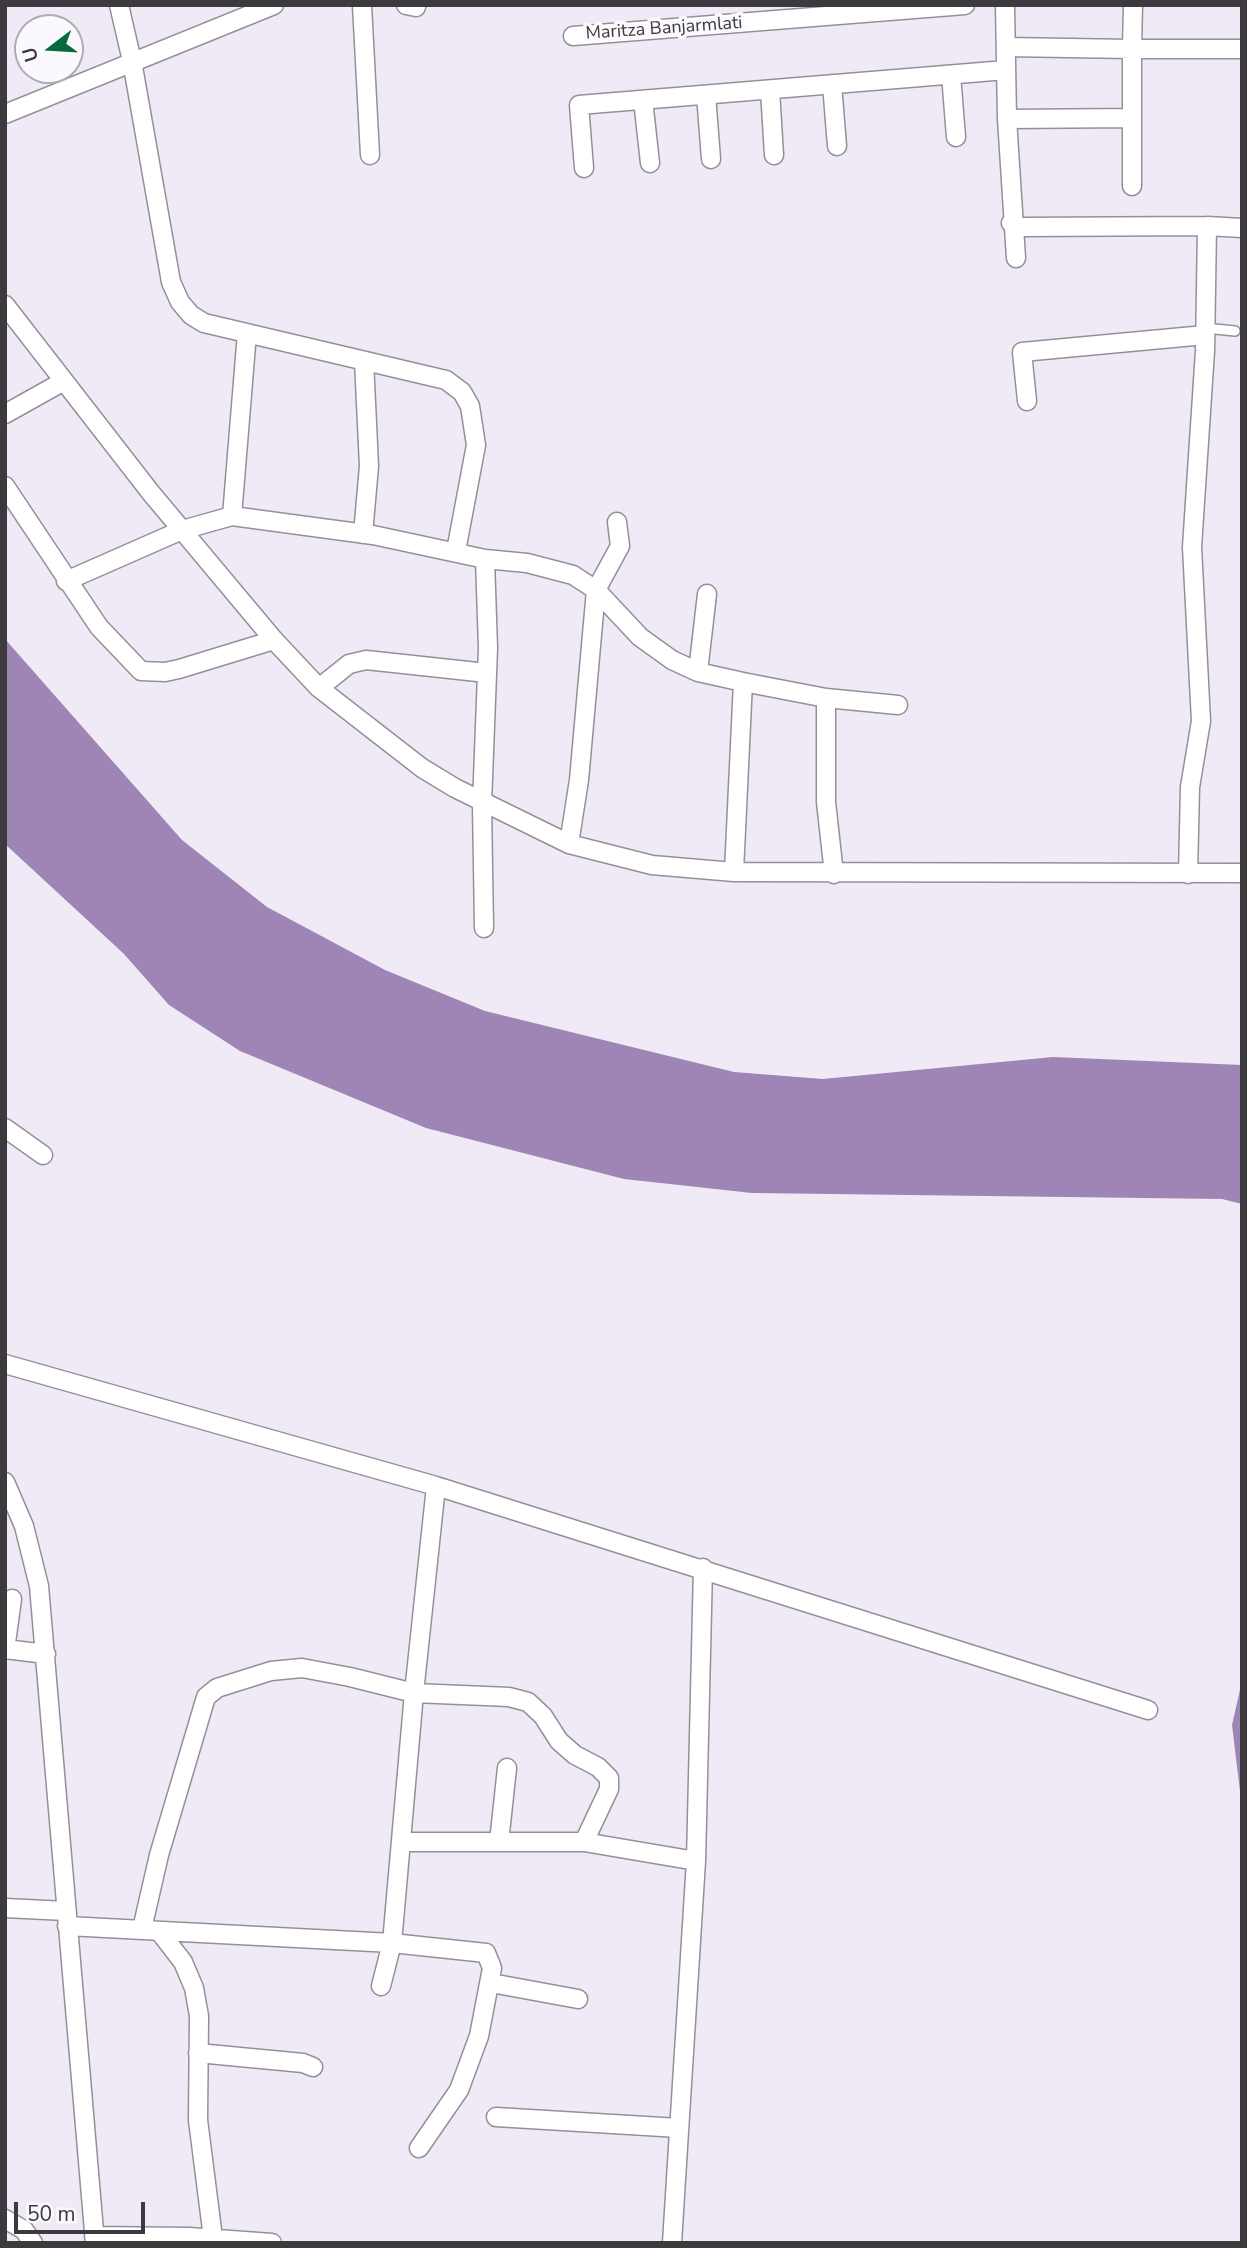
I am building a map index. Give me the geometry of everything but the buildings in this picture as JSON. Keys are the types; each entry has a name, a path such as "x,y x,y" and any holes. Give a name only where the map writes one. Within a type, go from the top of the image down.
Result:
{"street":[{"path":"119,5 132,61 171,282 180,302 191,315 204,323 446,380 462,392 470,406 475,455 456,551"},
{"path":"5,114 274,5"},
{"path":"362,5 370,155"},
{"name":"Maritza Banjarmlati","path":"573,36 965,5"},
{"path":"1005,5 1011,223 1016,258"},
{"path":"1132,186 1133,5"},
{"path":"1006,47 1242,49"},
{"path":"584,168 579,105 1006,71"},
{"path":"951,75 956,137"},
{"path":"832,84 837,146"},
{"path":"770,90 774,155"},
{"path":"706,95 711,159"},
{"path":"643,100 650,163"},
{"path":"1007,119 1132,118"},
{"path":"1011,223 1021,227 1242,228"},
{"path":"1188,874 1190,787 1200,721 1192,547 1205,332 1207,226"},
{"path":"5,306 182,530 274,640 319,688 422,768 482,804 569,844 652,864 734,872 1242,873"},
{"path":"1027,401 1022,352 1205,332"},
{"path":"232,516 247,333"},
{"path":"363,534 369,466 365,361"},
{"path":"5,414 64,381"},
{"path":"5,486 99,627 141,671 165,673 274,640"},
{"path":"66,581 182,530 232,516 363,534 485,559 527,563 573,575 596,590 656,650 698,672 826,698 898,705"},
{"path":"569,844 579,780 596,590 620,546 617,522"},
{"path":"484,928 482,804 487,673 485,559"},
{"path":"698,672 708,594"},
{"path":"319,688 349,664 366,660 487,673"},
{"path":"734,872 743,682"},
{"path":"826,698 826,802 834,874"},
{"path":"5,1128 43,1155"},
{"path":"5,1364 436,1486 1148,1710"},
{"path":"381,1986 392,1943 436,1486"},
{"path":"7,1493 33,1555 46,1654 94,2239 213,2238 272,2243"},
{"path":"672,2243 696,1861 703,1568"},
{"path":"12,1599 5,1649 46,1654"},
{"path":"151,1930 159,1855 206,1697 217,1688 271,1671 302,1668 414,1693 509,1697 528,1702 543,1716 559,1741 575,1755 598,1767 609,1779 608,1789 584,1842"},
{"path":"499,1842 506,1768"},
{"path":"401,1842 584,1842 696,1861"},
{"path":"5,1908 151,1930 392,1943 486,1953 492,1968 491,1983 479,2036 459,2090 419,2148"},
{"path":"151,1930 173,1945 194,1988 199,2016 198,2120 213,2238"},
{"path":"491,1983 578,1999"},
{"path":"198,2053 303,2063 313,2067"},
{"path":"496,2117 678,2128"},
{"path":"5,2219 24,2230 33,2243"}],"lane":[{"path":"1205,332 1235,331"}],"shaded area":[{"path":"5,639 182,840 267,907 385,970 485,1011 734,1072 823,1079 1053,1057 1242,1065 1242,1204 1222,1199 752,1193 624,1179 426,1128 240,1051 169,1005 124,954 5,844"},
{"path":"1242,1681 1242,1808 1232,1725"}]}
